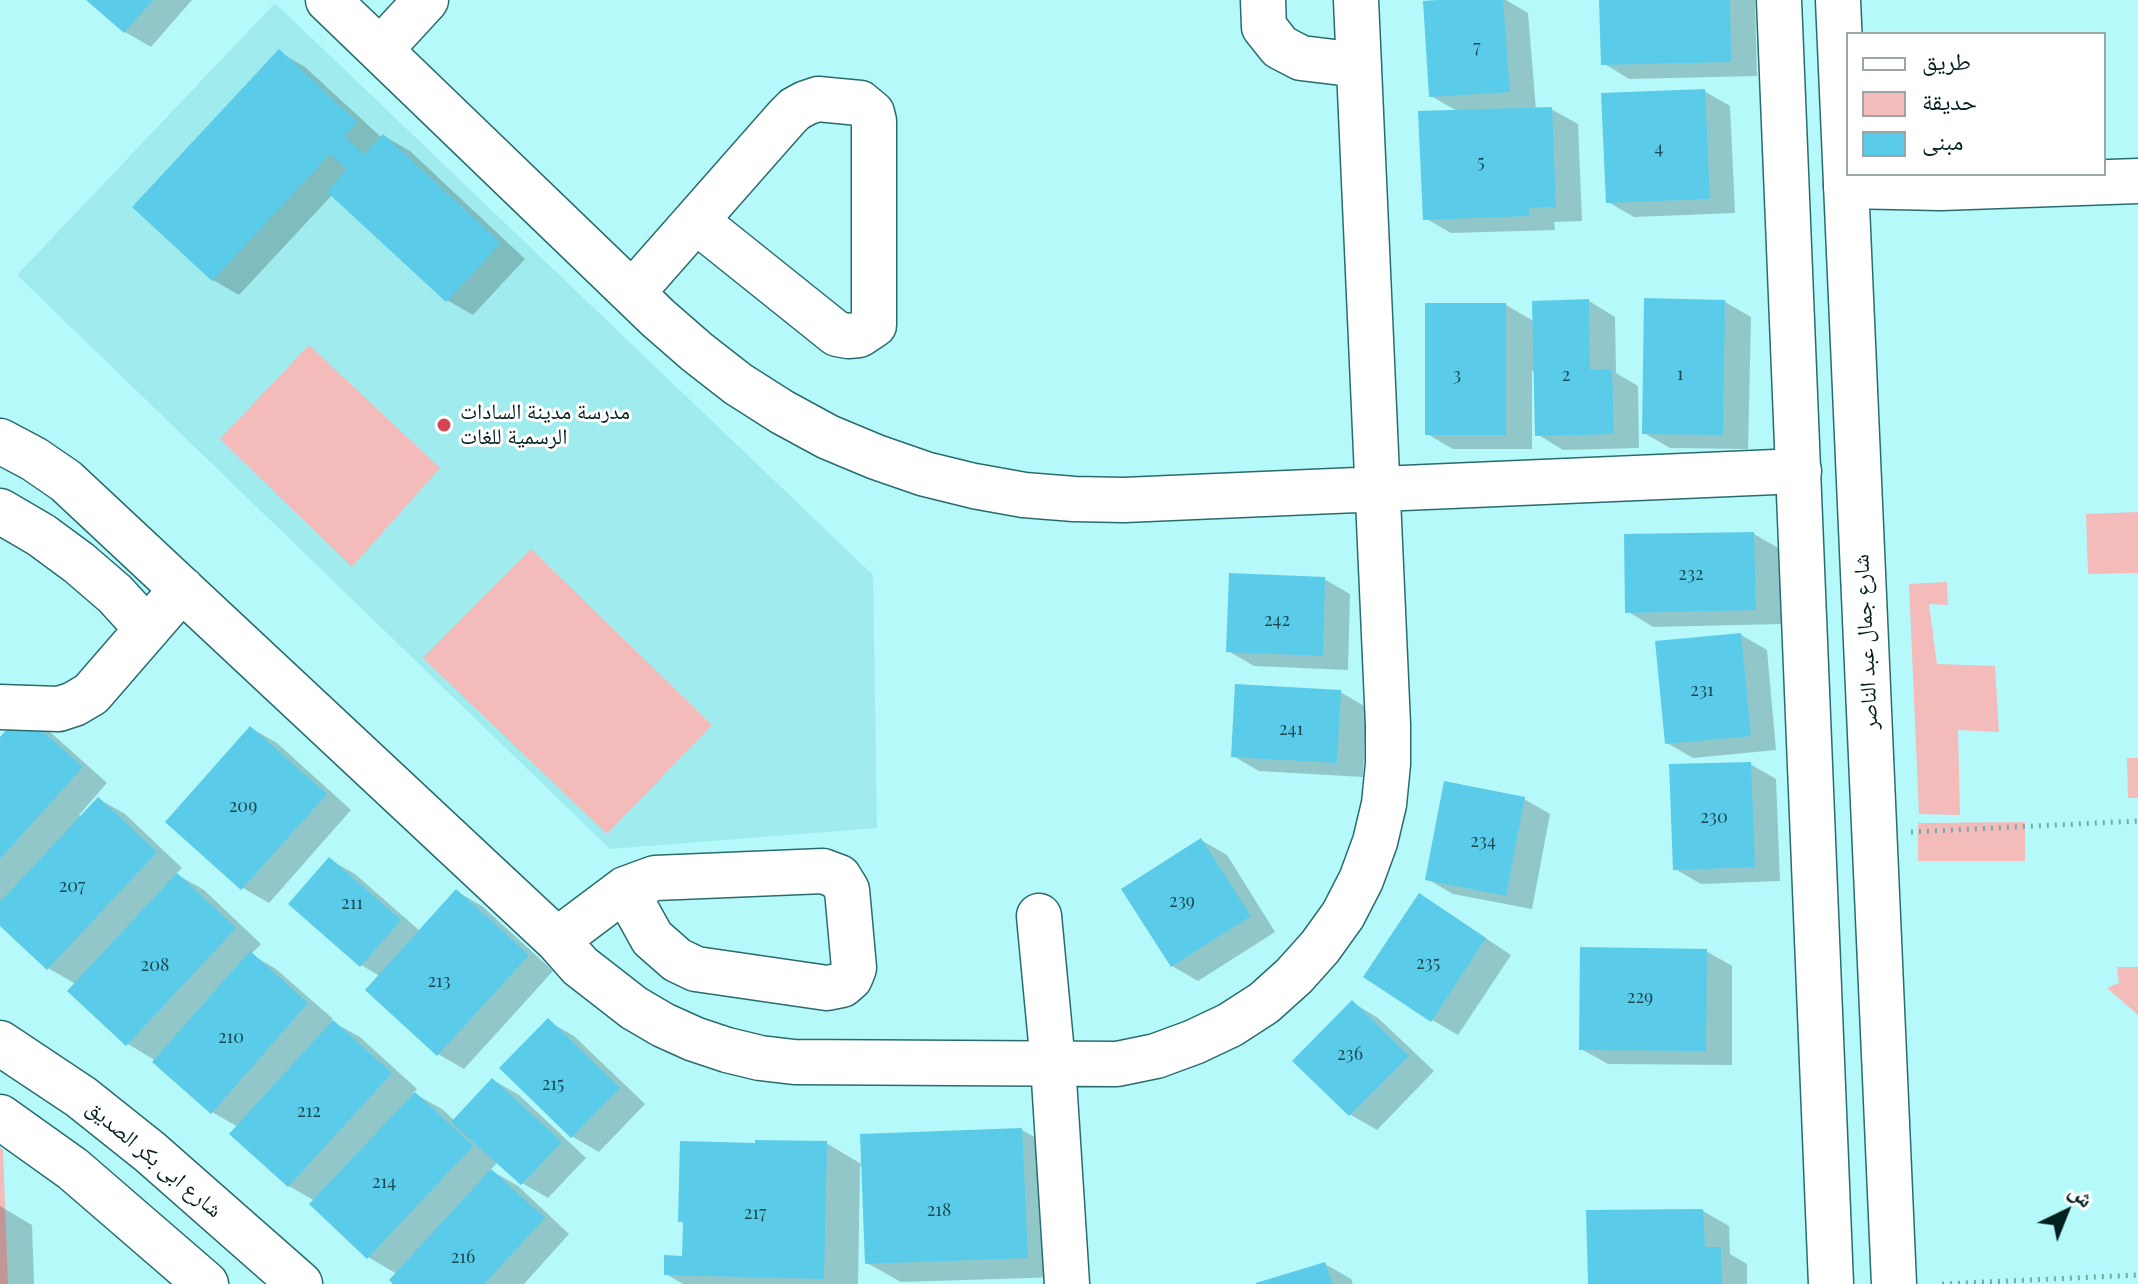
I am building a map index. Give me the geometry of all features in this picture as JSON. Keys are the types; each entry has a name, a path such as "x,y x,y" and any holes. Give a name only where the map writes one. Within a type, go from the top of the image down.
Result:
{"street":[{"path":"328,0 697,352 738,384 828,437 925,474 1024,495 1124,500 1799,471"},
{"path":"380,50 426,0"},
{"path":"1263,0 1264,27 1280,47 1301,58 1359,65"},
{"path":"0,441 66,481 557,940 580,966 634,1008 663,1025 727,1050 794,1062 1117,1064 1156,1056 1230,1025 1264,1003 1294,976 1343,915 1361,880 1384,804 1388,764 1356,0"},
{"path":"1779,0 1831,1284"},
{"name":"شارع جمال عبد الناصر","path":"1838,0 1894,1284"},
{"path":"632,293 795,109 818,99 860,103 872,113 874,325 867,331 859,335 837,334 696,221"},
{"path":"1846,186 1941,188 2138,181"},
{"path":"0,511 41,535 79,563 115,594 147,629"},
{"path":"0,707 59,709 91,694 182,589"},
{"path":"557,940 625,889 655,878 823,871 839,877 847,890 854,968 850,978 842,985 827,988 696,969 677,960 652,938 625,889"},
{"path":"1039,916 1053,1064 1067,1284"},
{"name":"شارع ابى بكر الصديق","path":"0,1043 81,1097 150,1152 300,1284"},
{"path":"0,1117 73,1169 206,1284"},
{"path":"111,1202 150,1152"}],"path":[{"path":"1875,834 2138,821"},
{"path":"1942,1284 2138,1275"}],"shaded area":[{"name":"مدرسة مدينة السادات الرسمية للغات","path":"275,3 873,575 877,828 610,849 17,275"}],"green space":[{"path":"309,345 440,468 352,567 220,439"},
{"path":"2138,512 2138,573 2088,574 2086,514"},
{"path":"531,549 712,725 607,834 423,658"},
{"path":"1947,582 1948,605 1929,604 1937,664 1995,666 1999,732 1958,730 1960,815 1919,814 1909,584"},
{"path":"2127,758 2138,758 2138,798 2128,798"},
{"path":"2025,822 2025,861 1918,861 1918,823"},
{"path":"2117,967 2138,967 2138,1015 2107,988 2119,983"},
{"path":"0,1148 3,1150 8,1284 0,1284"}],"building":[{"path":"86,0 153,0 124,33"},
{"path":"1503,0 1510,92 1429,97 1423,1"},
{"path":"1599,0 1730,0 1731,62 1601,65"},
{"path":"279,49 357,122 344,136 364,155 383,134 501,243 446,302 327,192 347,169 330,154 212,281 132,207"},
{"path":"1705,89 1710,199 1606,203 1601,93"},
{"path":"1552,107 1556,207 1529,208 1529,216 1423,220 1418,111"},
{"path":"1644,298 1725,300 1723,435 1642,434"},
{"path":"1589,299 1590,370 1612,369 1614,434 1535,436 1532,301"},
{"path":"1425,303 1506,303 1506,435 1425,435"},
{"path":"1754,532 1756,610 1625,613 1624,534"},
{"path":"1229,573 1325,577 1323,656 1226,652"},
{"path":"1741,633 1751,736 1665,744 1655,641"},
{"path":"1235,684 1341,690 1337,763 1231,757"},
{"path":"22,713 83,767 0,859 0,737"},
{"path":"250,726 327,794 241,890 165,822"},
{"path":"1751,762 1755,867 1673,870 1669,764"},
{"path":"1444,781 1525,797 1506,896 1425,880"},
{"path":"98,797 157,852 47,970 0,926 0,902"},
{"path":"1201,838 1251,916 1171,967 1121,889"},
{"path":"329,857 401,920 360,967 288,904"},
{"path":"177,873 236,928 126,1046 67,991"},
{"path":"456,889 529,955 437,1056 365,990"},
{"path":"1419,893 1486,938 1431,1022 1363,977"},
{"path":"1580,947 1707,949 1706,1051 1579,1050"},
{"path":"250,951 308,1003 211,1114 152,1062"},
{"path":"1352,1000 1409,1056 1349,1116 1292,1061"},
{"path":"548,1018 620,1088 571,1138 499,1068"},
{"path":"333,1020 392,1073 288,1187 229,1134"},
{"path":"492,1078 562,1142 521,1185 451,1122"},
{"path":"415,1092 473,1146 367,1259 309,1204"},
{"path":"1022,1128 1028,1258 865,1264 860,1134"},
{"path":"755,1140 827,1141 824,1279 664,1275 664,1255 682,1256 683,1222 678,1222 680,1141 755,1143"},
{"path":"491,1169 545,1218 484,1284 393,1284 389,1280"},
{"path":"1703,1209 1705,1247 1721,1247 1722,1284 1588,1284 1586,1210"},
{"path":"1325,1262 1332,1284 1256,1284 1256,1283"}],"place":[{"name":"مدرسة مدينة السادات الرسمية للغات","path":"444,425"}]}
